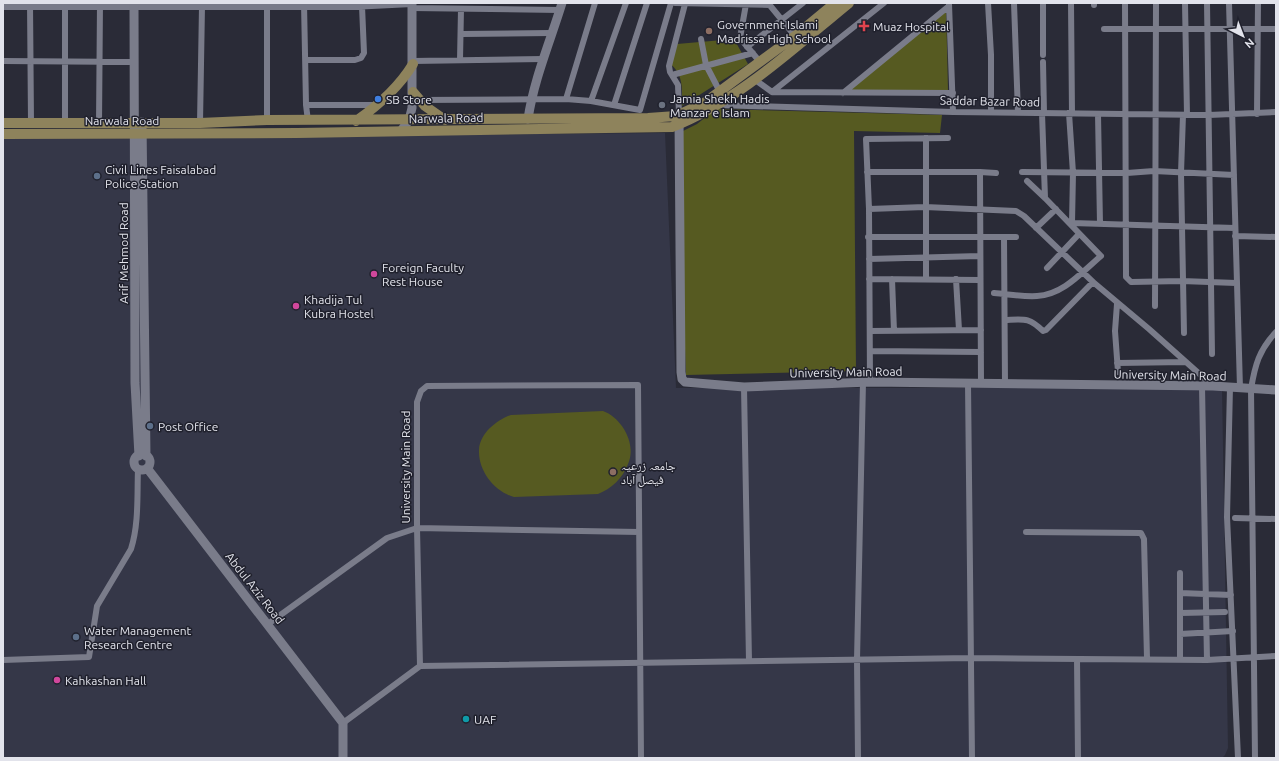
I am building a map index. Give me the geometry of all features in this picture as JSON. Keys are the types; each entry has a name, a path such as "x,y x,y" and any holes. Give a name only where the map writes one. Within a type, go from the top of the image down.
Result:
{"main road":[{"name":"Narwala Road","path":"3,123 31,122 99,124 139,128 401,132 672,127 678,120 720,92 795,36 835,3"},
{"name":"Narwala Road","path":"3,134 139,128 267,120 356,121 648,118 678,120 699,116 718,105 754,79 849,3"},
{"path":"356,121 377,105 395,88 413,62"},
{"path":"415,97 444,120"}],"street":[{"path":"566,99 595,3"},
{"path":"592,100 626,3"},
{"path":"614,105 647,3"},
{"path":"415,97 592,100 640,110 671,3"},
{"path":"675,3 769,4 795,36"},
{"path":"747,47 803,3"},
{"path":"772,92 884,3"},
{"path":"988,3 992,55 991,112"},
{"path":"1014,3 1018,113"},
{"path":"1043,3 1043,54"},
{"path":"1071,3 1071,114 1073,173 1072,223 1182,228 1235,228"},
{"path":"1125,3 1125,114 1127,174 1126,277 1131,282 1182,281 1236,283"},
{"path":"1155,306 1154,171 1156,115 1156,3"},
{"path":"1184,333 1181,173 1185,115 1185,3"},
{"path":"1207,3 1212,354"},
{"path":"1229,3 1240,388"},
{"path":"1257,114 1258,3"},
{"path":"3,7 30,5 202,6 242,4 338,4 362,6 381,4 462,9 478,6 561,6 551,33 531,100 528,119"},
{"path":"267,4 267,120"},
{"path":"304,4 306,105 308,121"},
{"path":"678,120 678,85 669,66 685,4"},
{"path":"746,4 740,38 760,62"},
{"path":"30,5 31,122"},
{"path":"65,5 65,123"},
{"path":"99,124 100,5"},
{"path":"134,5 134,62 139,128 140,295 145,361 142,456"},
{"path":"401,132 409,120 415,97 412,5"},
{"path":"843,93 949,5"},
{"path":"949,5 953,112"},
{"path":"200,123 202,6"},
{"path":"306,60 356,60 361,58 364,54 362,6"},
{"path":"460,60 462,9"},
{"path":"1104,29 1276,29"},
{"path":"462,34 551,33"},
{"path":"701,39 706,65 720,92"},
{"path":"672,75 753,53"},
{"path":"413,62 543,59"},
{"path":"3,61 134,62"},
{"path":"1043,62 1045,198"},
{"path":"754,79 772,92 953,93"},
{"name":"Saddar Bazar Road","path":"704,103 718,105 1071,114 1209,116 1276,112"},
{"path":"306,105 377,105"},
{"path":"1098,114 1100,224"},
{"name":"University Main Road","path":"678,120 682,380 690,384 744,387 867,382 981,383 1213,386 1276,390"},
{"path":"926,138 926,279"},
{"path":"858,758 857,660 867,382 870,351 869,209 866,139 948,138"},
{"path":"1022,172 1127,174 1154,171 1234,175"},
{"path":"867,172 996,173"},
{"path":"980,172 981,383"},
{"path":"994,293 1036,296 1047,294 1070,283 1101,256 1027,181"},
{"path":"869,209 925,207 1016,211 1117,304 1149,329 1213,386"},
{"path":"1036,228 1056,209"},
{"path":"1046,268 1079,234"},
{"path":"1235,236 1276,237"},
{"path":"868,237 1016,237"},
{"path":"1004,237 1005,384"},
{"path":"869,260 980,256"},
{"path":"869,279 980,280"},
{"path":"892,279 894,331"},
{"path":"956,279 959,330"},
{"path":"1005,320 1027,319 1043,331 1046,330 1093,282"},
{"name":"Arif Mehmod Road","path":"140,295 135,362 142,456"},
{"path":"1117,304 1115,331 1118,372"},
{"path":"870,331 981,330"},
{"path":"1255,758 1252,656 1251,388 1255,364 1268,341 1276,332"},
{"path":"870,351 981,352"},
{"path":"135,362 145,361"},
{"path":"1117,363 1186,362"},
{"path":"968,383 972,758"},
{"name":"University Main Road","path":"420,666 417,528 418,402 421,391 427,386 638,385 639,532"},
{"path":"1202,386 1207,660"},
{"path":"744,387 749,661"},
{"path":"1230,387 1227,517 1238,758"},
{"path":"3,660 88,657 97,606 131,549 133,542 142,468 150,462 142,456"},
{"path":"142,456 134,462 142,468"},
{"name":"Abdul Aziz Road","path":"142,468 268,624 343,723"},
{"path":"1235,518 1276,519"},
{"path":"268,624 387,538 417,528 639,532 641,758"},
{"path":"1026,532 1141,533 1144,539 1147,658"},
{"path":"1180,573 1180,659"},
{"path":"1180,593 1231,595"},
{"path":"1180,613 1225,612"},
{"path":"1180,634 1233,631"},
{"path":"343,758 343,723 420,666 971,658 1147,658 1207,660 1252,656 1276,656"},
{"path":"1077,659 1078,758"}],"shaded area":[{"name":"جامعہ زرعیہ فیصل آباد","path":"665,133 676,388 1222,388 1228,748 1222,758 3,758 3,138"}],"green space":[{"path":"946,7 948,90 842,91"},
{"path":"734,39 748,64 682,106 682,89 680,78 675,68 670,64 677,44"},
{"path":"716,109 942,115 940,133 854,131 856,371 686,375 677,134 697,124"},
{"path":"603,411 610,414 622,426 631,448 628,464 623,474 612,486 603,492 598,494 514,497 500,490 494,485 489,480 481,466 479,450 482,438 490,428 506,417 511,415"}],"place":[{"name":"Muaz Hospital","path":"864,26"},
{"name":"Government Islami Madrissa High School","path":"709,31"},
{"name":"SB Store","path":"378,99"},
{"name":"Jamia Shekh Hadis Manzar e Islam","path":"662,105"},
{"name":"Civil Lines Faisalabad Police Station","path":"97,176"},
{"name":"Foreign Faculty Rest House","path":"374,274"},
{"name":"Khadija Tul Kubra Hostel","path":"296,306"},
{"name":"Post Office","path":"150,426"},
{"name":"جامعہ زرعیہ فیصل آباد","path":"613,472"},
{"name":"Water Management Research Centre","path":"76,637"},
{"name":"Kahkashan Hall","path":"57,680"},
{"name":"UAF","path":"466,719"}]}
